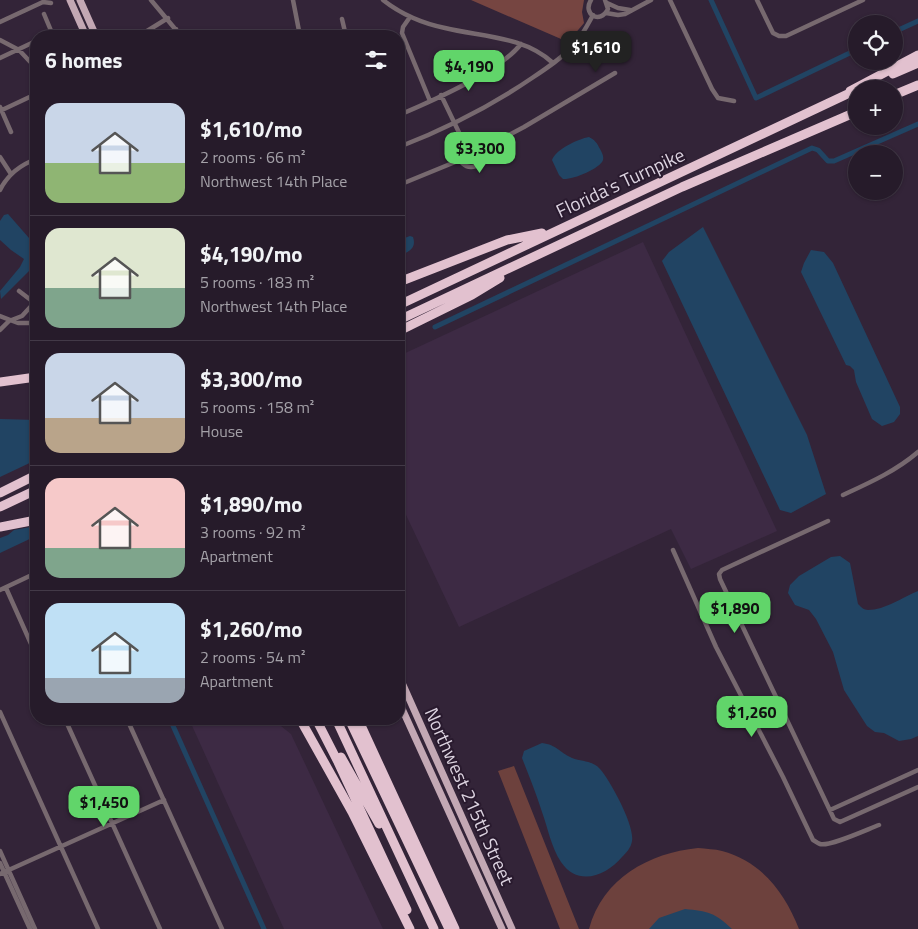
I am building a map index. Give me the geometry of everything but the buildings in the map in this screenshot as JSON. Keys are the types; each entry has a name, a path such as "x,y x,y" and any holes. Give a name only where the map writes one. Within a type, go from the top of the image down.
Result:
{"highway":[{"path":"841,96 918,54"},
{"name":"Florida's Turnpike","path":"878,80 918,63"},
{"path":"903,91 918,85"},
{"name":"Florida's Turnpike","path":"405,302 848,93"},
{"name":"Florida's Turnpike","path":"405,317 682,187 848,115"},
{"path":"405,279 507,240 557,230"},
{"path":"405,328 472,295 532,257"},
{"path":"0,382 30,378"},
{"path":"0,492 30,479"},
{"path":"0,507 30,493"},
{"path":"0,527 30,521"},
{"path":"303,725 352,812 410,929"},
{"path":"319,725 415,929"},
{"path":"320,725 345,762 395,856 408,875"},
{"path":"339,725 434,929"},
{"path":"352,725 449,929"},
{"path":"361,725 456,929"}],"main road":[{"path":"70,0 83,30"},
{"path":"80,0 93,30"},
{"name":"Northwest 215th Street","path":"405,689 512,929"},
{"name":"Northwest 215th Street","path":"405,715 502,929"}],"street":[{"path":"151,0 176,29"},
{"path":"293,0 299,30"},
{"path":"383,0 403,15 444,28 510,39 546,56 553,63"},
{"path":"591,0 588,7 593,16"},
{"path":"606,12 618,15 625,14 651,0"},
{"path":"670,0 715,94 718,98 734,102"},
{"path":"757,0 773,33 779,36 786,36 863,0"},
{"path":"593,16 602,16 606,12 606,1"},
{"path":"606,1 618,8 630,10"},
{"path":"0,22 43,2 50,3"},
{"path":"44,14 51,30"},
{"path":"405,144 455,122 521,85 553,63 575,44 593,16"},
{"path":"402,30 410,17"},
{"path":"149,30 168,18"},
{"path":"342,19 345,30"},
{"path":"0,40 19,50 30,62"},
{"path":"405,40 430,101"},
{"path":"0,58 30,44"},
{"path":"405,112 489,70 508,57 521,44"},
{"path":"481,150 524,128 615,72"},
{"path":"441,95 466,145"},
{"path":"11,132 1,109 30,97"},
{"path":"474,144 481,150 481,160 476,166 468,166 460,160 460,150 466,145 474,144"},
{"path":"0,156 11,174"},
{"path":"405,182 460,160"},
{"path":"0,190 11,174 19,167 30,162"},
{"path":"19,290 30,299"},
{"path":"0,330 8,321 22,316 30,308"},
{"path":"0,316 8,321 30,323"},
{"path":"843,494 883,476 918,452"},
{"path":"828,521 722,570 718,574 834,820 840,822 918,787"},
{"path":"673,550 716,647 812,840 820,844 842,840 879,824"},
{"path":"0,590 30,576"},
{"path":"6,588 30,642"},
{"path":"0,712 98,929"},
{"path":"68,725 160,929"},
{"path":"130,725 222,929"},
{"path":"830,810 918,770"},
{"path":"4,872 164,800"},
{"path":"0,851 4,872 35,929"},
{"path":"0,863 30,929"}],"shaded area":[{"path":"471,0 584,0 582,12 584,23 568,42"},
{"path":"643,242 777,531 691,569 671,529 459,627 405,513 405,353"},
{"path":"192,725 280,725 291,734 383,929 284,929"},
{"path":"514,766 579,929 560,929 498,771"},
{"path":"698,848 719,850 749,862 770,880 779,891 799,929 589,929 596,911 605,896 630,871 662,856"}],"water":[{"path":"589,137 598,145 603,154 603,160 597,167 585,173 573,178 563,179 552,160 554,156 568,145"},
{"path":"8,214 30,239 30,270 1,299 0,291 20,267 24,259 0,240 0,221 4,215"},
{"path":"703,227 807,435 826,494 791,513 780,510 662,261 669,252"},
{"path":"413,237 414,244 405,253 405,238"},
{"path":"811,250 824,252 833,263 900,407 900,414 894,422 882,426 872,419 856,382 854,370 846,365 801,272"},
{"path":"0,419 30,420 30,463 0,477"},
{"path":"30,527 30,539 0,553 0,538 14,530"},
{"path":"840,556 850,563 858,604 865,609 881,608 918,591 918,736 911,739 899,741 884,733 875,732 867,726 844,690 833,652 816,619 809,610 795,605 788,593 790,585 799,576 831,557"},
{"path":"542,743 555,747 572,758 597,766 610,783 626,815 632,834 631,846 615,864 600,874 584,876 575,874 568,870 561,862 555,850 522,758 524,751"},
{"path":"685,909 711,914 721,919 732,929 649,929 659,918"}],"waterway":[{"path":"711,0 756,98 848,54"},
{"path":"903,28 918,21"},
{"path":"435,327 812,148 818,150 828,161 834,161 918,124"},
{"path":"173,725 264,929"}]}
